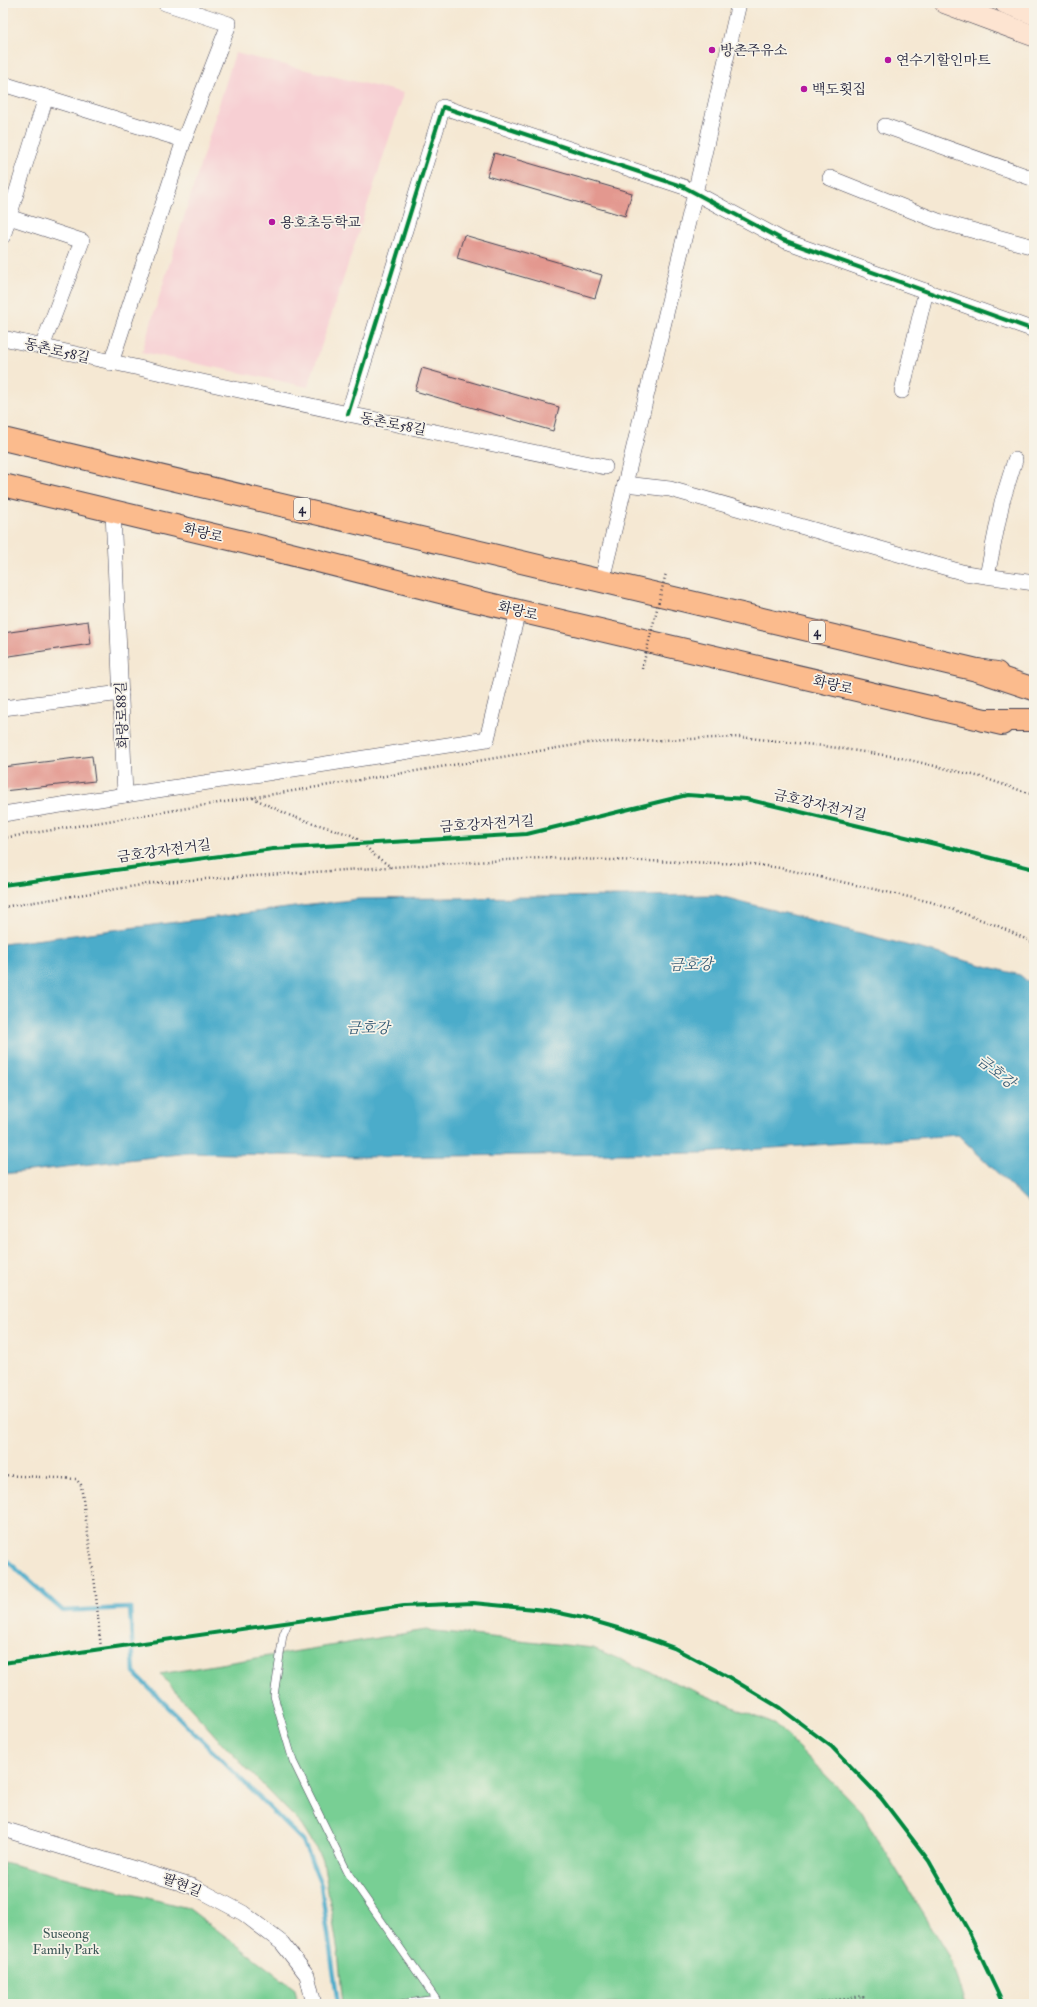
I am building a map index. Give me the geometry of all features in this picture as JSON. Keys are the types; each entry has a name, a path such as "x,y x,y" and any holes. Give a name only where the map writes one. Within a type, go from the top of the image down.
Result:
{"main road":[{"path":"945,3 1034,36"},
{"path":"1005,3 1034,14"},
{"name":"4","path":"3,439 978,670 1034,678"},
{"name":"화랑로","path":"3,486 518,611 983,720 1034,730"},
{"path":"978,670 1034,689"},
{"path":"983,720 1034,720"}],"street":[{"path":"112,363 184,140 229,24 165,3"},
{"path":"602,580 739,3"},
{"path":"3,84 184,140"},
{"path":"3,236 46,98"},
{"path":"348,414 443,107 684,187 783,240 1034,330"},
{"path":"885,126 1034,179"},
{"path":"830,178 938,221 1034,247"},
{"path":"9,217 82,242 42,347"},
{"path":"902,391 926,291"},
{"name":"동촌로58길","path":"3,338 348,414 605,467"},
{"path":"987,576 1002,502 1015,460"},
{"path":"625,484 670,489 958,571 1034,583"},
{"name":"화랑로88길","path":"113,512 125,796"},
{"path":"3,814 487,739 518,611"},
{"path":"3,708 121,693"},
{"name":"팔현길","path":"3,1829 194,1887 243,1914 282,1943 307,1975 314,2004"}],"lane":[{"path":"288,1623 283,1635 274,1696 293,1761 348,1873 436,1999 399,2004"}],"path":[{"path":"642,669 666,573"},
{"path":"3,838 588,743 740,737 824,746 897,757 981,777 1034,795"},
{"path":"253,798 291,816 351,835 362,842 374,855 391,867"},
{"path":"355,843 370,842"},
{"path":"3,907 161,882 541,858 752,864 780,868 932,902 996,925 1034,943"},
{"path":"3,1475 76,1479 81,1485 101,1649"},
{"path":"94,1650 109,1648"},
{"path":"808,2004 862,1996 864,2004"}],"shaded area":[{"name":"용호초등학교","path":"235,53 404,93 308,387 142,352"}],"green space":[{"path":"426,1630 593,1648 776,1725 859,1809 950,1957 965,2004 343,2004 338,1952 323,1860 300,1823 220,1741 160,1674"},
{"name":"Suseong Family Park","path":"3,1862 188,1908 295,1989 298,2004 3,2004"}],"water":[{"name":"금호강","path":"716,895 1020,975 1034,987 1034,1208 958,1135 702,1153 363,1157 189,1153 3,1174 3,944 358,899"}],"building":[{"path":"494,153 632,193 625,216 487,176"},
{"path":"464,235 602,275 595,298 457,258"},
{"path":"422,368 559,407 553,431 415,391"},
{"path":"88,621 91,644 3,657 3,633"},
{"path":"92,756 95,781 3,791 3,767"}],"waterway":[{"path":"3,1557 63,1611 130,1608 134,1673 303,1841 321,1885 338,2004"}],"cycle path":[{"path":"348,414 443,107 684,187 783,240 1034,330"},
{"name":"금호강자전거길","path":"3,885 273,849 527,834 687,795 746,799 1034,869"},
{"path":"3,1663 404,1606 473,1603 545,1610 583,1618 621,1629 674,1648 727,1676 780,1708 832,1747 881,1798 929,1861 969,1932 1003,2004"}],"place":[{"name":"방촌주유소","path":"712,50"},
{"name":"연수기할인마트","path":"888,60"},
{"name":"백도횟집","path":"804,89"},
{"name":"용호초등학교","path":"272,222"}]}
